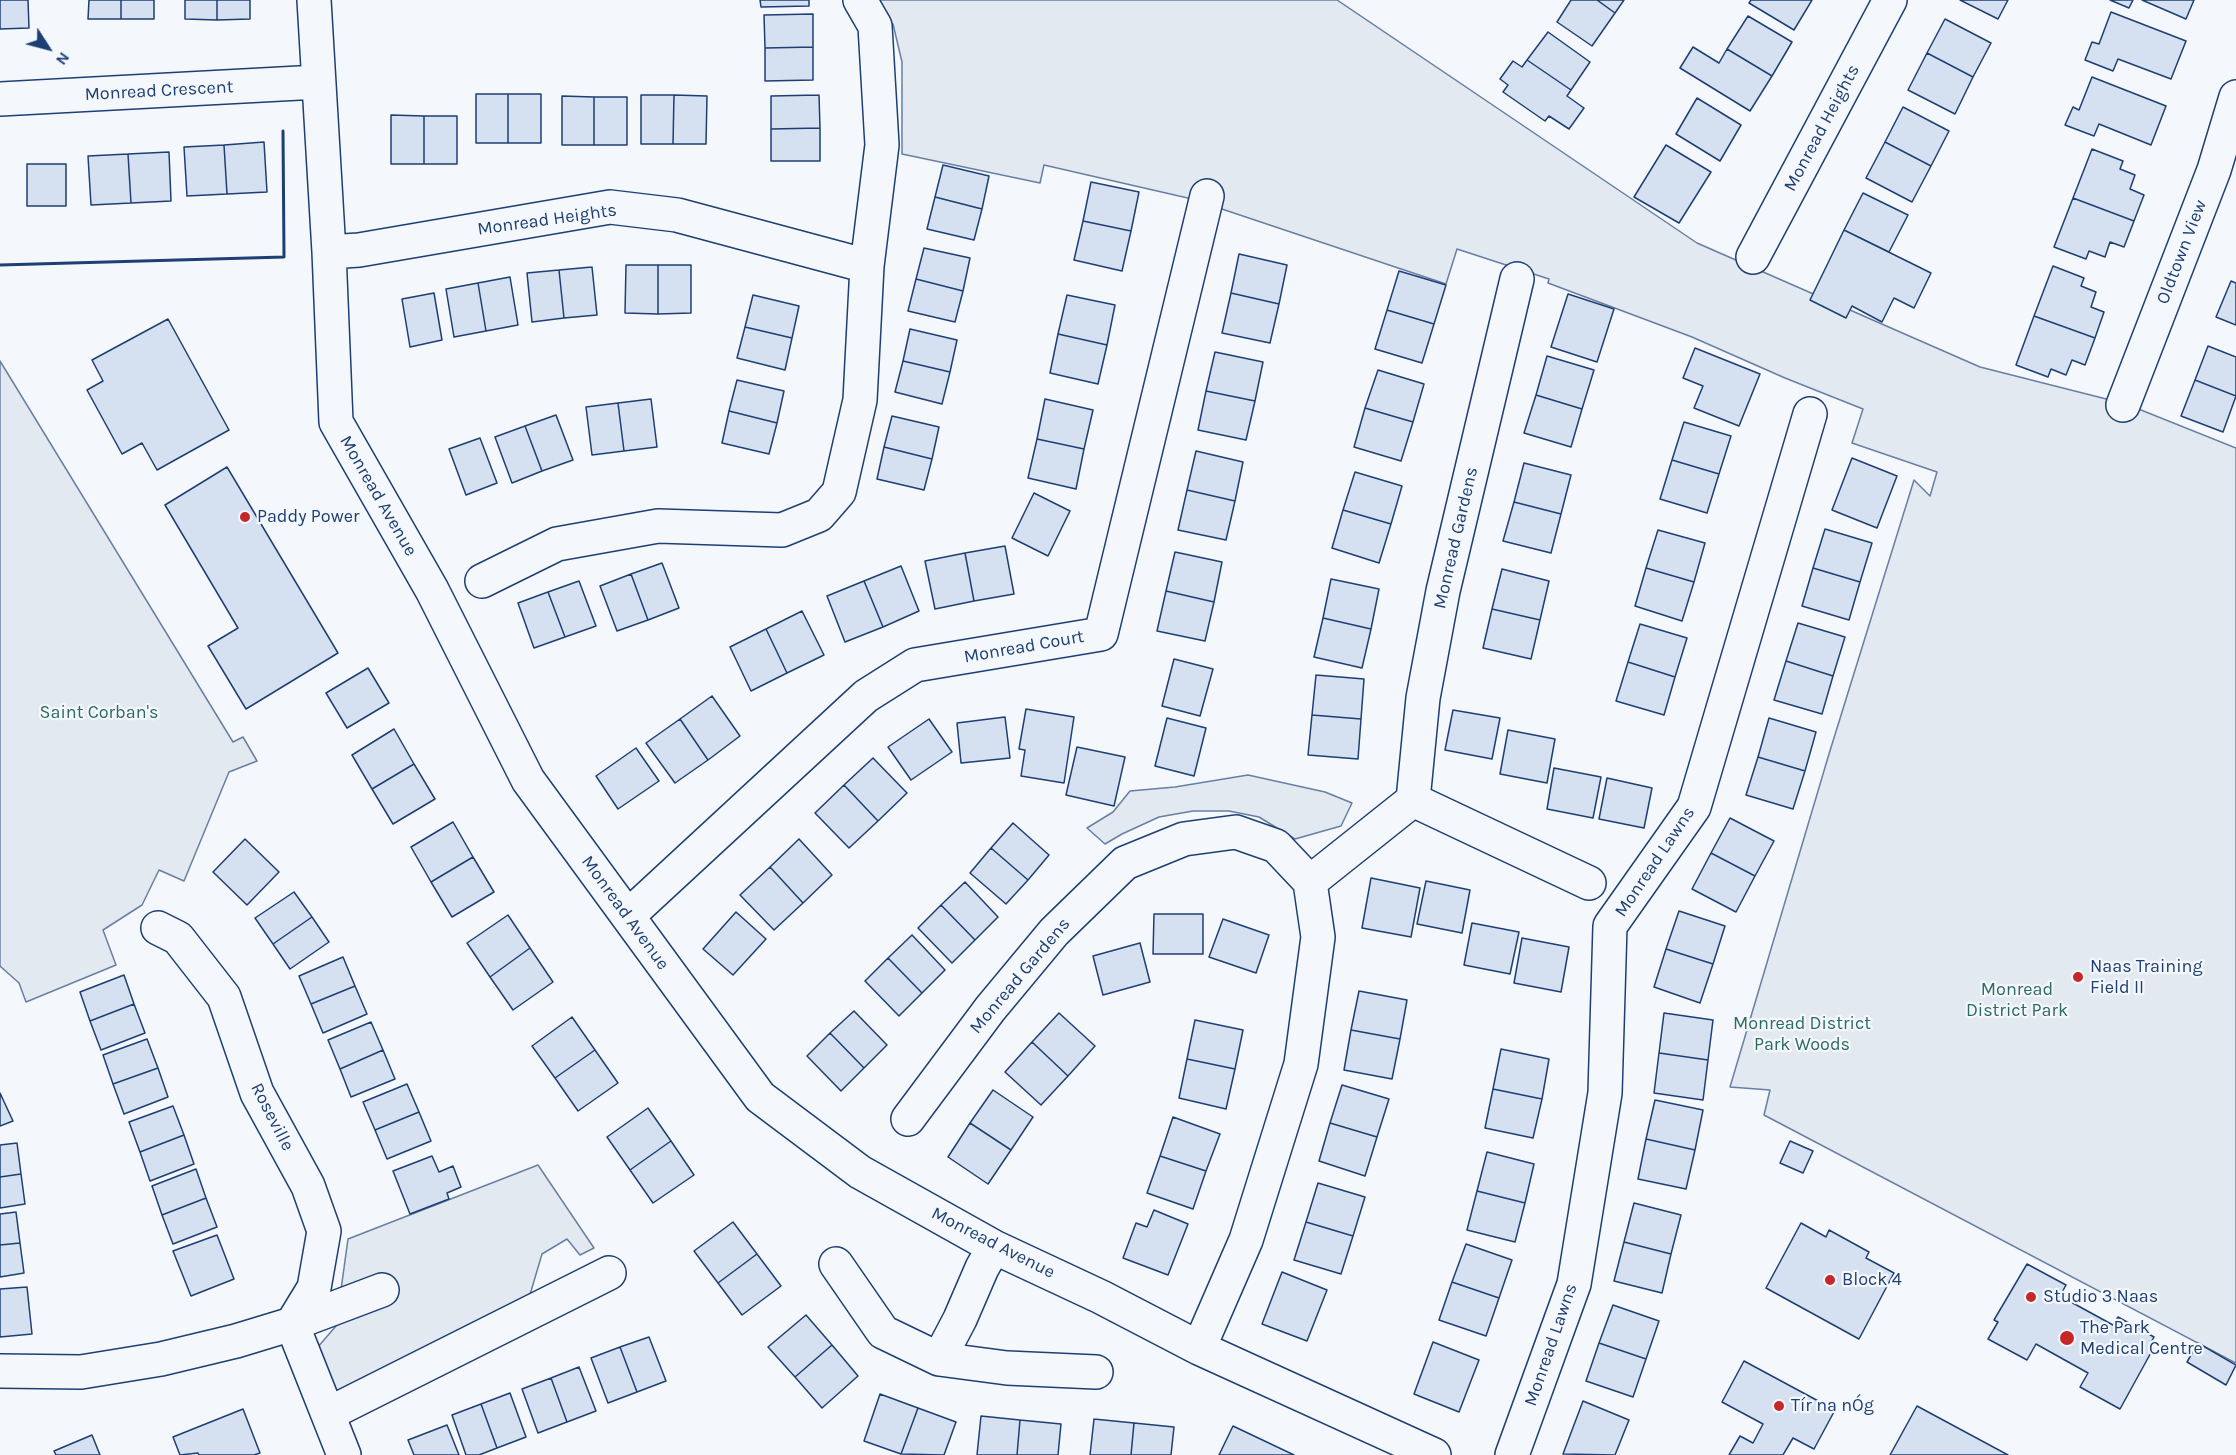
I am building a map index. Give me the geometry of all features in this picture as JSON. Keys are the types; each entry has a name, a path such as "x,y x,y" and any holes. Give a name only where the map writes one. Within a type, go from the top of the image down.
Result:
{"street":[{"name":"Monread Avenue","path":"314,0 329,252 336,422 432,590 528,780 760,1097 860,1172 994,1247 1101,1297 1199,1348 1434,1455"},
{"path":"482,581 557,544 658,526 782,530 819,515 839,492 860,400 867,266 882,145 875,26 860,0"},
{"name":"Monread Heights","path":"1753,257 1890,0"},
{"name":"Monread Crescent","path":"0,99 318,82"},
{"name":"Oldtown View","path":"2123,405 2225,170 2236,97"},
{"name":"Monread Court","path":"628,916 866,696 915,665 1101,634 1206,196"},
{"name":"Monread Heights","path":"329,252 359,250 610,207 677,215 867,266"},
{"name":"Monread Gardens","path":"1413,800 1423,698 1443,591 1517,279"},
{"name":"Monread Lawns","path":"1512,1455 1574,1284 1605,1094 1611,926 1694,807 1810,414"},
{"path":"1199,1348 1246,1240 1301,1064 1318,937 1310,882 1413,800 1589,883"},
{"name":"Monread Gardens","path":"908,1119 990,1009 1054,932 1125,863 1184,839 1236,832 1276,846 1310,882"},
{"name":"Roseville","path":"158,928 178,938 224,998 257,1093 308,1186 324,1231 314,1288 292,1324"},
{"path":"939,1359 994,1247"},
{"path":"836,1264 883,1332 939,1359 1007,1368 1096,1372"},
{"path":"328,1414 609,1273"},
{"path":"0,1371 81,1372 161,1359 236,1341 292,1324 382,1290"},
{"path":"292,1324 344,1455"}],"green space":[{"name":"Monread District Park","path":"878,0 1337,0 1697,243 1980,367 2126,404 2236,448 2236,1363 1764,1115 1770,1090 1730,1087 1829,754 1914,480 1930,496 1937,472 1852,443 1863,409 1692,337 1548,283 1549,279 1457,249 1446,284 1192,199 1044,165 1040,183 902,154 902,62 893,24 885,24"},
{"name":"Saint Corban's","path":"0,361 233,742 243,737 257,761 229,772 184,881 159,870 142,905 103,930 116,965 26,1002 19,983 0,966"},
{"path":"1248,775 1325,792 1352,803 1341,826 1295,839 1259,817 1229,811 1193,811 1159,817 1105,844 1087,828 1113,812 1130,791 1175,787"},
{"path":"538,1165 594,1248 580,1255 567,1239 542,1254 529,1298 334,1397 317,1348 336,1326 348,1239"}],"building":[{"path":"0,0 28,0 29,28 0,29"},
{"path":"89,0 121,0 121,19 88,19"},
{"path":"121,0 154,0 154,19 121,19"},
{"path":"185,0 217,0 217,20 185,19"},
{"path":"217,0 250,0 250,19 217,20"},
{"path":"760,0 809,0 809,6 761,7"},
{"path":"1571,0 1597,0 1615,13 1592,46 1557,22"},
{"path":"1597,0 1624,0 1615,13"},
{"path":"1751,0 1812,0 1794,30 1749,3"},
{"path":"1960,0 2008,0 1998,19"},
{"path":"2110,0 2133,0 2129,8"},
{"path":"2142,0 2194,0 2186,19"},
{"path":"2111,12 2186,41 2171,79 2118,59 2113,71 2085,60 2092,42 2099,44"},
{"path":"813,14 813,47 765,48 764,15"},
{"path":"1748,16 1792,42 1772,76 1727,49"},
{"path":"1945,19 1991,43 1973,77 1927,53"},
{"path":"1548,32 1590,62 1571,90 1527,60"},
{"path":"813,47 813,80 765,81 765,48"},
{"path":"1693,47 1719,63 1727,49 1772,76 1750,111 1680,68"},
{"path":"1927,53 1973,77 1955,114 1908,90"},
{"path":"1527,60 1571,90 1567,96 1584,108 1569,129 1549,116 1545,121 1503,92 1508,85 1500,79 1513,61 1522,67"},
{"path":"2092,77 2166,106 2151,145 2099,124 2094,136 2065,125 2073,107 2079,110"},
{"path":"476,94 508,94 508,143 476,143"},
{"path":"508,94 541,94 541,143 508,143"},
{"path":"641,95 674,95 673,144 641,144"},
{"path":"674,95 707,96 706,144 673,144"},
{"path":"819,95 820,128 771,129 771,96"},
{"path":"562,96 594,97 594,145 562,145"},
{"path":"594,97 627,97 627,145 594,145"},
{"path":"1697,98 1741,125 1720,161 1676,134"},
{"path":"1903,107 1949,131 1931,166 1885,142"},
{"path":"391,115 424,116 424,164 391,164"},
{"path":"424,116 457,116 457,164 424,164"},
{"path":"820,128 820,161 771,161 771,129"},
{"path":"264,142 267,192 227,194 224,145"},
{"path":"1885,142 1931,166 1912,202 1866,178"},
{"path":"224,145 227,194 187,196 184,147"},
{"path":"1666,145 1711,172 1679,223 1634,197"},
{"path":"2092,149 2123,161 2120,169 2135,175 2130,189 2144,195 2134,221 2073,198"},
{"path":"169,152 171,201 131,203 128,154"},
{"path":"128,154 131,203 91,205 88,156"},
{"path":"27,164 66,164 66,206 27,206"},
{"path":"943,165 989,176 982,209 935,197"},
{"path":"1091,182 1139,192 1131,231 1083,221"},
{"path":"1863,193 1908,215 1889,252 1844,230"},
{"path":"935,197 982,209 974,240 927,229"},
{"path":"2073,198 2134,221 2124,247 2110,242 2105,257 2089,251 2086,259 2054,247"},
{"path":"1083,221 1131,231 1122,271 1074,260"},
{"path":"1844,230 1931,273 1914,308 1894,298 1882,322 1852,306 1846,318 1810,300"},
{"path":"924,248 970,258 963,291 916,279"},
{"path":"1239,254 1287,265 1279,304 1231,293"},
{"path":"626,265 658,265 658,314 625,313"},
{"path":"658,265 691,265 691,313 658,314"},
{"path":"2053,266 2084,278 2081,286 2096,292 2091,307 2104,312 2095,338 2034,316"},
{"path":"592,267 597,315 564,318 559,270"},
{"path":"559,270 564,318 532,322 527,273"},
{"path":"1399,271 1446,285 1434,324 1387,310"},
{"path":"510,277 518,325 486,331 478,283"},
{"path":"916,279 963,291 955,322 908,311"},
{"path":"2231,281 2236,283 2236,325 2216,317"},
{"path":"478,283 486,331 454,337 446,289"},
{"path":"434,293 442,340 410,347 402,299"},
{"path":"1231,293 1279,304 1270,343 1222,333"},
{"path":"1568,294 1614,309 1597,362 1551,347"},
{"path":"753,295 799,306 792,338 745,327"},
{"path":"1067,295 1115,305 1107,345 1058,334"},
{"path":"1387,310 1434,324 1422,363 1375,349"},
{"path":"2034,316 2095,338 2085,365 2072,360 2066,375 2051,369 2048,377 2016,365"},
{"path":"168,319 229,430 157,470 142,443 122,454 87,390 103,381 92,360"},
{"path":"745,327 792,338 785,370 737,358"},
{"path":"910,329 957,340 950,372 903,361"},
{"path":"1058,334 1107,345 1098,384 1050,373"},
{"path":"2208,346 2236,357 2236,396 2195,380"},
{"path":"1695,348 1760,374 1739,426 1694,408 1703,386 1683,378"},
{"path":"1215,352 1263,362 1255,401 1206,391"},
{"path":"1547,356 1594,370 1582,409 1536,395"},
{"path":"903,361 950,372 942,404 895,392"},
{"path":"1378,370 1424,384 1413,422 1365,408"},
{"path":"737,380 784,391 777,423 729,411"},
{"path":"2195,380 2236,396 2223,432 2181,416"},
{"path":"1206,391 1255,401 1246,440 1198,430"},
{"path":"1536,395 1582,409 1571,447 1524,433"},
{"path":"651,399 657,447 624,451 618,403"},
{"path":"1045,399 1093,410 1084,449 1037,439"},
{"path":"618,403 624,451 592,455 586,407"},
{"path":"1365,408 1413,422 1401,461 1354,447"},
{"path":"729,411 777,423 769,454 722,443"},
{"path":"556,415 573,460 542,471 525,426"},
{"path":"892,416 939,427 932,459 884,447"},
{"path":"1684,422 1731,436 1719,474 1672,460"},
{"path":"525,426 542,471 512,483 495,437"},
{"path":"480,438 497,483 466,495 449,449"},
{"path":"1037,439 1084,449 1076,489 1028,478"},
{"path":"884,447 932,459 924,490 877,479"},
{"path":"1196,451 1243,462 1235,501 1187,490"},
{"path":"1852,458 1897,476 1877,528 1832,510"},
{"path":"1672,460 1719,474 1707,513 1660,499"},
{"path":"1524,463 1571,475 1561,514 1514,502"},
{"path":"227,467 338,653 246,709 208,646 238,628 165,505"},
{"path":"1355,472 1402,486 1391,524 1343,510"},
{"path":"1187,490 1235,501 1226,540 1178,530"},
{"path":"1034,493 1070,511 1048,556 1012,538"},
{"path":"1514,502 1561,514 1551,553 1503,541"},
{"path":"1343,510 1391,524 1379,563 1332,548"},
{"path":"1825,529 1872,543 1860,582 1813,568"},
{"path":"1658,530 1705,543 1694,582 1646,568"},
{"path":"1005,546 1014,594 974,601 965,553"},
{"path":"1175,552 1222,562 1214,602 1166,591"},
{"path":"965,553 974,601 935,609 925,561"},
{"path":"662,563 679,608 648,620 631,574"},
{"path":"901,566 919,611 883,627 864,581"},
{"path":"1646,568 1694,582 1682,621 1635,606"},
{"path":"1813,568 1860,582 1849,620 1802,606"},
{"path":"1502,569 1549,581 1540,620 1492,609"},
{"path":"631,574 648,620 617,631 600,586"},
{"path":"1331,579 1379,589 1371,629 1323,618"},
{"path":"579,581 596,626 565,637 548,592"},
{"path":"864,581 883,627 845,642 827,596"},
{"path":"1166,591 1214,602 1205,641 1157,631"},
{"path":"548,592 565,637 534,648 518,603"},
{"path":"1492,609 1540,620 1531,659 1483,648"},
{"path":"802,611 824,655 787,673 766,629"},
{"path":"1323,618 1371,629 1362,668 1314,657"},
{"path":"1798,623 1845,637 1833,676 1786,661"},
{"path":"1640,624 1687,638 1675,677 1628,662"},
{"path":"766,629 787,673 751,691 730,647"},
{"path":"1174,659 1213,669 1200,716 1162,706"},
{"path":"1786,661 1833,676 1822,714 1774,700"},
{"path":"1628,662 1675,677 1664,715 1616,701"},
{"path":"368,668 389,703 347,728 326,693"},
{"path":"1316,675 1364,679 1361,719 1312,715"},
{"path":"712,696 740,736 708,760 680,719"},
{"path":"1026,709 1074,717 1064,783 1021,776 1025,750 1019,749"},
{"path":"1453,710 1500,718 1492,759 1445,750"},
{"path":"1312,715 1361,719 1358,759 1308,755"},
{"path":"1005,717 1010,758 961,763 957,723"},
{"path":"1167,718 1206,728 1194,776 1155,766"},
{"path":"1769,718 1816,732 1805,771 1758,757"},
{"path":"680,719 708,760 675,783 646,743"},
{"path":"929,719 952,752 911,780 888,747"},
{"path":"394,729 414,764 372,789 352,755"},
{"path":"1508,730 1555,739 1547,783 1500,774"},
{"path":"1077,747 1125,757 1114,806 1066,795"},
{"path":"636,748 659,781 618,809 596,776"},
{"path":"1758,757 1805,771 1793,809 1746,795"},
{"path":"873,758 907,793 878,821 844,785"},
{"path":"414,764 435,799 393,824 372,789"},
{"path":"1554,768 1601,777 1593,818 1547,809"},
{"path":"1607,778 1652,788 1644,828 1599,819"},
{"path":"844,785 878,821 849,848 815,813"},
{"path":"1730,818 1774,841 1755,876 1711,853"},
{"path":"453,822 473,857 431,882 411,847"},
{"path":"1013,823 1049,855 1028,880 991,848"},
{"path":"245,839 279,872 247,905 213,872"},
{"path":"799,839 832,875 803,903 770,867"},
{"path":"991,848 1028,880 1006,904 970,873"},
{"path":"1711,853 1755,876 1736,912 1692,889"},
{"path":"473,857 494,892 452,917 431,882"},
{"path":"770,867 803,903 774,930 740,895"},
{"path":"1371,878 1420,888 1411,937 1362,928"},
{"path":"1426,881 1470,890 1462,933 1417,924"},
{"path":"965,882 998,917 975,940 941,905"},
{"path":"294,892 312,917 273,944 255,918"},
{"path":"941,905 975,940 952,963 918,928"},
{"path":"1679,911 1725,926 1713,964 1666,949"},
{"path":"736,912 766,939 733,975 703,949"},
{"path":"1154,914 1203,914 1203,954 1153,954"},
{"path":"508,915 530,948 490,977 467,943"},
{"path":"312,917 329,942 290,969 273,944"},
{"path":"1223,919 1269,935 1256,973 1209,957"},
{"path":"1472,923 1519,932 1510,974 1464,965"},
{"path":"912,935 945,970 922,993 888,958"},
{"path":"1522,938 1569,947 1561,992 1514,983"},
{"path":"1140,943 1150,982 1103,995 1093,956"},
{"path":"530,948 553,982 513,1010 490,977"},
{"path":"1666,949 1713,964 1700,1003 1654,987"},
{"path":"343,957 355,986 311,1004 299,976"},
{"path":"888,958 922,993 899,1016 865,981"},
{"path":"124,975 134,1004 90,1021 80,992"},
{"path":"355,986 367,1014 323,1033 311,1004"},
{"path":"1359,991 1407,1000 1400,1039 1351,1030"},
{"path":"134,1004 145,1033 101,1050 90,1021"},
{"path":"854,1011 887,1045 864,1068 830,1033"},
{"path":"1059,1013 1095,1046 1068,1076 1032,1042"},
{"path":"1664,1013 1713,1020 1708,1060 1659,1053"},
{"path":"572,1017 595,1050 555,1078 532,1046"},
{"path":"1195,1020 1243,1030 1235,1069 1187,1059"},
{"path":"371,1022 383,1050 340,1069 328,1040"},
{"path":"1351,1030 1400,1039 1392,1079 1344,1070"},
{"path":"830,1033 864,1068 841,1091 807,1056"},
{"path":"147,1039 158,1068 113,1084 103,1055"},
{"path":"1032,1042 1068,1076 1041,1105 1005,1072"},
{"path":"1501,1049 1549,1059 1542,1099 1493,1089"},
{"path":"383,1050 395,1079 351,1097 340,1069"},
{"path":"595,1050 618,1083 578,1111 555,1078"},
{"path":"1659,1053 1708,1060 1703,1100 1654,1093"},
{"path":"1187,1059 1235,1069 1226,1109 1179,1098"},
{"path":"158,1068 168,1097 124,1114 113,1084"},
{"path":"407,1084 419,1112 375,1130 363,1102"},
{"path":"1342,1085 1389,1099 1377,1137 1330,1123"},
{"path":"1493,1089 1542,1099 1533,1138 1485,1128"},
{"path":"993,1090 1033,1117 1011,1150 970,1123"},
{"path":"0,1093 13,1121 0,1126"},
{"path":"1655,1100 1703,1110 1695,1150 1646,1139"},
{"path":"173,1106 184,1135 140,1152 129,1122"},
{"path":"648,1108 671,1141 630,1170 607,1137"},
{"path":"419,1112 431,1141 387,1159 375,1130"},
{"path":"1173,1117 1220,1134 1206,1171 1160,1156"},
{"path":"970,1123 1011,1150 988,1184 948,1157"},
{"path":"1330,1123 1377,1137 1365,1176 1319,1161"},
{"path":"184,1135 194,1164 150,1181 140,1152"},
{"path":"1646,1139 1695,1150 1686,1189 1638,1179"},
{"path":"671,1141 694,1175 653,1203 630,1170"},
{"path":"1790,1141 1813,1151 1803,1173 1780,1163"},
{"path":"17,1143 21,1174 0,1177 0,1145"},
{"path":"1487,1152 1534,1164 1525,1203 1477,1191"},
{"path":"432,1156 439,1172 453,1166 461,1187 447,1193 449,1199 410,1214 393,1171"},
{"path":"1160,1156 1206,1171 1193,1209 1147,1193"},
{"path":"196,1169 206,1198 162,1215 152,1186"},
{"path":"21,1174 25,1204 0,1208 0,1177"},
{"path":"1318,1183 1365,1197 1353,1236 1306,1222"},
{"path":"1477,1191 1525,1203 1515,1242 1467,1230"},
{"path":"206,1198 217,1227 173,1244 162,1215"},
{"path":"1634,1203 1681,1215 1671,1254 1624,1242"},
{"path":"1154,1210 1188,1224 1168,1275 1123,1258 1136,1223 1147,1227"},
{"path":"16,1212 20,1243 0,1245 0,1214"},
{"path":"733,1222 757,1254 718,1283 694,1251"},
{"path":"1306,1222 1353,1236 1341,1274 1294,1260"},
{"name":"Block 4","path":"1801,1223 1826,1237 1829,1230 1869,1252 1866,1258 1894,1273 1859,1339 1766,1288"},
{"path":"217,1235 234,1279 191,1296 173,1251"},
{"path":"1624,1242 1671,1254 1662,1293 1614,1281"},
{"path":"20,1243 24,1273 0,1277 0,1245"},
{"path":"1466,1244 1512,1260 1499,1298 1452,1282"},
{"path":"757,1254 781,1286 742,1315 718,1283"},
{"path":"2027,1264 2066,1285 2060,1296 2113,1325 2118,1317 2154,1337 2149,1346 2153,1349 2120,1409 2080,1387 2088,1373 2036,1344 2027,1360 1988,1339 1998,1322 1994,1320"},
{"path":"1282,1272 1327,1290 1307,1341 1262,1324"},
{"path":"1452,1282 1499,1298 1486,1336 1439,1320"},
{"path":"27,1287 32,1334 0,1337 0,1289"},
{"path":"1613,1305 1659,1321 1646,1359 1599,1343"},
{"path":"806,1315 832,1345 795,1377 768,1347"},
{"path":"649,1337 666,1381 637,1392 620,1347"},
{"path":"1433,1342 1479,1360 1459,1412 1414,1394"},
{"path":"1599,1343 1646,1359 1633,1397 1586,1381"},
{"path":"2198,1343 2236,1365 2226,1385 2187,1362"},
{"path":"832,1345 858,1376 822,1408 795,1377"},
{"path":"620,1347 637,1392 608,1403 591,1358"},
{"name":"Tír na nÓg","path":"1744,1361 1835,1410 1814,1449 1793,1438 1783,1455 1729,1455 1740,1436 1753,1443 1763,1424 1722,1402"},
{"path":"579,1367 596,1411 567,1422 551,1378"},
{"path":"551,1378 567,1422 538,1433 522,1389"},
{"path":"510,1393 526,1437 497,1448 481,1404"},
{"path":"880,1394 918,1408 901,1454 864,1441"},
{"path":"1583,1401 1629,1420 1615,1455 1563,1454"},
{"path":"481,1404 497,1448 479,1455 466,1455 452,1415"},
{"path":"1917,1406 2008,1455 1890,1455"},
{"path":"918,1408 956,1422 944,1455 901,1454"},
{"path":"243,1409 260,1453 254,1455 199,1455 198,1453 180,1455 173,1437"},
{"path":"981,1416 1020,1420 1017,1455 977,1455"},
{"path":"1094,1419 1134,1423 1131,1455 1090,1455"},
{"path":"1020,1420 1061,1424 1058,1455 1017,1455"},
{"path":"1134,1423 1174,1427 1171,1455 1131,1455"},
{"path":"447,1425 459,1455 414,1455 408,1440"},
{"path":"1233,1426 1294,1455 1219,1455"},
{"path":"92,1435 100,1455 56,1455 54,1451"}],"wall":[{"path":"0,265 284,257 283,131"}],"place":[{"name":"Paddy Power","path":"245,517"},
{"name":"Naas Training Field II","path":"2078,977"},
{"name":"Block 4","path":"1830,1280"},
{"name":"Studio 3 Naas","path":"2031,1297"},
{"name":"The Park Medical Centre","path":"2067,1338"},
{"name":"Tír na nÓg","path":"1779,1406"}],"park label":[{"name":"Monread District Park Woods","path":"1802,1034"}]}
